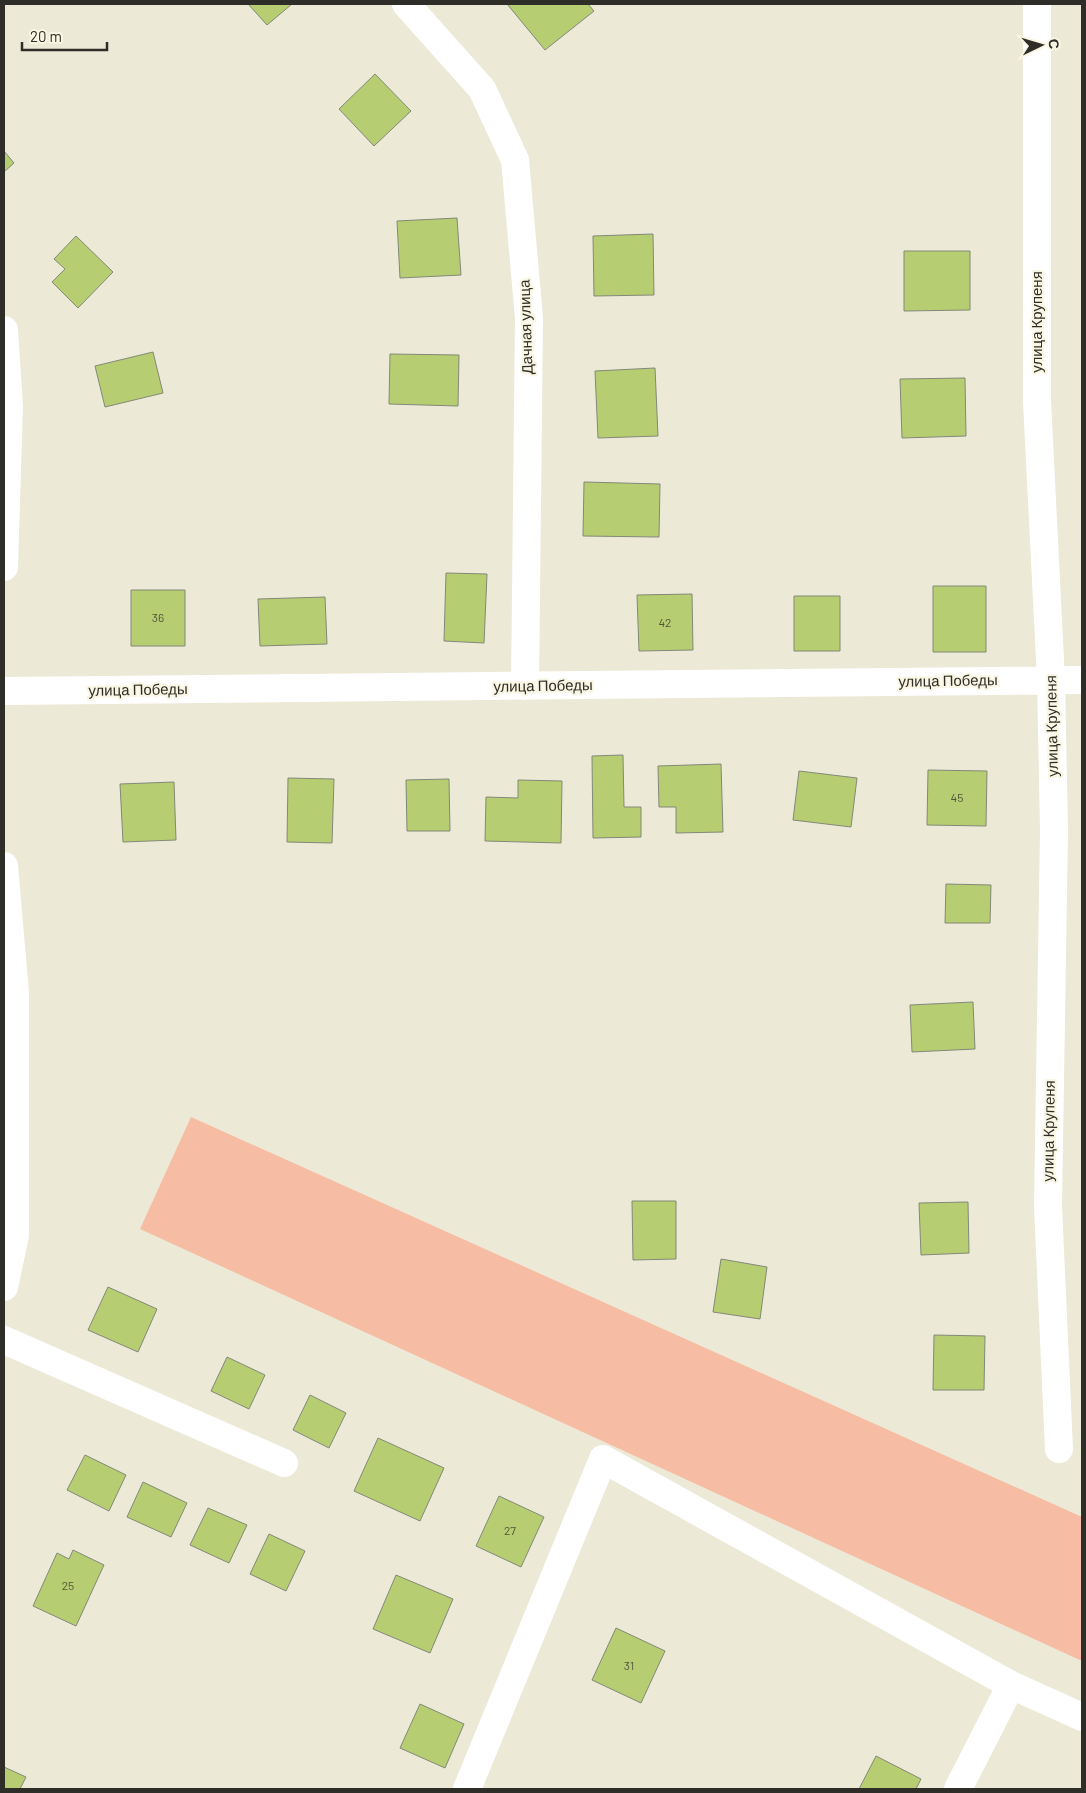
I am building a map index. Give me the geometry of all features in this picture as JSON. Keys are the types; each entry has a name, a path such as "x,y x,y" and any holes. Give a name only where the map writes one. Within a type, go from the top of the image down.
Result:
{"street":[{"name":"Дачная улица","path":"406,4 482,89 515,160 529,318 525,686"},
{"name":"улица Крупеня","path":"1037,4 1037,401 1051,680 1054,831 1048,1206 1059,1449"},
{"path":"4,330 8,406 4,567"},
{"name":"улица Победы","path":"4,691 1082,680"},
{"path":"4,866 16,993 15,1235 4,1287"},
{"path":"4,1340 284,1463"},
{"path":"467,1789 603,1459 1011,1685 1082,1717"},
{"path":"958,1789 1011,1685"}],"shaded area":[{"path":"191,1117 1082,1517 1082,1661 140,1229"}],"building":[{"path":"248,4 292,4 267,25"},
{"path":"507,4 588,4 594,11 545,50"},
{"path":"375,74 411,111 374,146 339,109"},
{"path":"4,151 14,163 4,172"},
{"path":"457,218 461,275 400,278 397,221"},
{"path":"653,234 654,295 594,296 593,236"},
{"path":"76,236 113,272 78,308 52,282 65,269 54,259"},
{"path":"904,251 970,251 970,310 904,311"},
{"path":"153,352 163,393 105,407 95,366"},
{"path":"390,354 459,355 458,406 389,404"},
{"path":"655,368 658,436 598,438 595,371"},
{"path":"965,378 966,436 902,438 900,379"},
{"path":"584,482 660,484 659,537 583,536"},
{"path":"446,573 487,574 484,643 444,641"},
{"path":"933,586 986,586 986,652 933,652"},
{"path":"131,590 185,590 185,646 131,646"},
{"path":"692,594 693,650 639,651 637,595"},
{"path":"794,596 840,596 840,651 794,651"},
{"path":"325,597 327,644 260,646 258,599"},
{"path":"623,755 624,807 641,807 641,837 593,838 592,756"},
{"path":"721,764 723,832 676,833 676,807 659,807 658,766"},
{"path":"928,770 987,771 986,826 927,825"},
{"path":"799,771 857,778 851,827 793,820"},
{"path":"288,778 334,779 332,843 287,842"},
{"path":"449,779 450,831 407,831 406,780"},
{"path":"518,780 562,781 561,843 485,841 486,797 518,798"},
{"path":"174,782 176,840 123,842 120,784"},
{"path":"946,884 991,885 990,923 945,923"},
{"path":"973,1002 975,1049 912,1052 910,1005"},
{"path":"632,1201 676,1201 676,1259 633,1260"},
{"path":"968,1202 969,1253 921,1255 919,1203"},
{"path":"721,1259 767,1267 760,1319 713,1312"},
{"path":"108,1287 157,1309 138,1352 88,1330"},
{"path":"934,1335 985,1336 984,1390 933,1390"},
{"path":"227,1357 265,1375 249,1409 211,1391"},
{"path":"310,1395 346,1413 329,1448 293,1430"},
{"path":"378,1438 444,1468 420,1521 354,1491"},
{"path":"85,1455 126,1475 109,1511 67,1490"},
{"path":"143,1482 187,1503 171,1537 127,1517"},
{"path":"499,1496 544,1517 521,1567 476,1546"},
{"path":"208,1508 247,1525 229,1563 190,1545"},
{"path":"269,1534 305,1551 286,1591 250,1574"},
{"path":"73,1550 104,1565 76,1626 33,1606 57,1553 69,1559"},
{"path":"396,1575 453,1599 430,1653 373,1629"},
{"path":"616,1628 665,1651 641,1703 592,1680"},
{"path":"420,1704 464,1724 445,1768 400,1748"},
{"path":"876,1756 921,1779 916,1789 859,1789"},
{"path":"4,1767 26,1777 20,1789 4,1789"}]}
